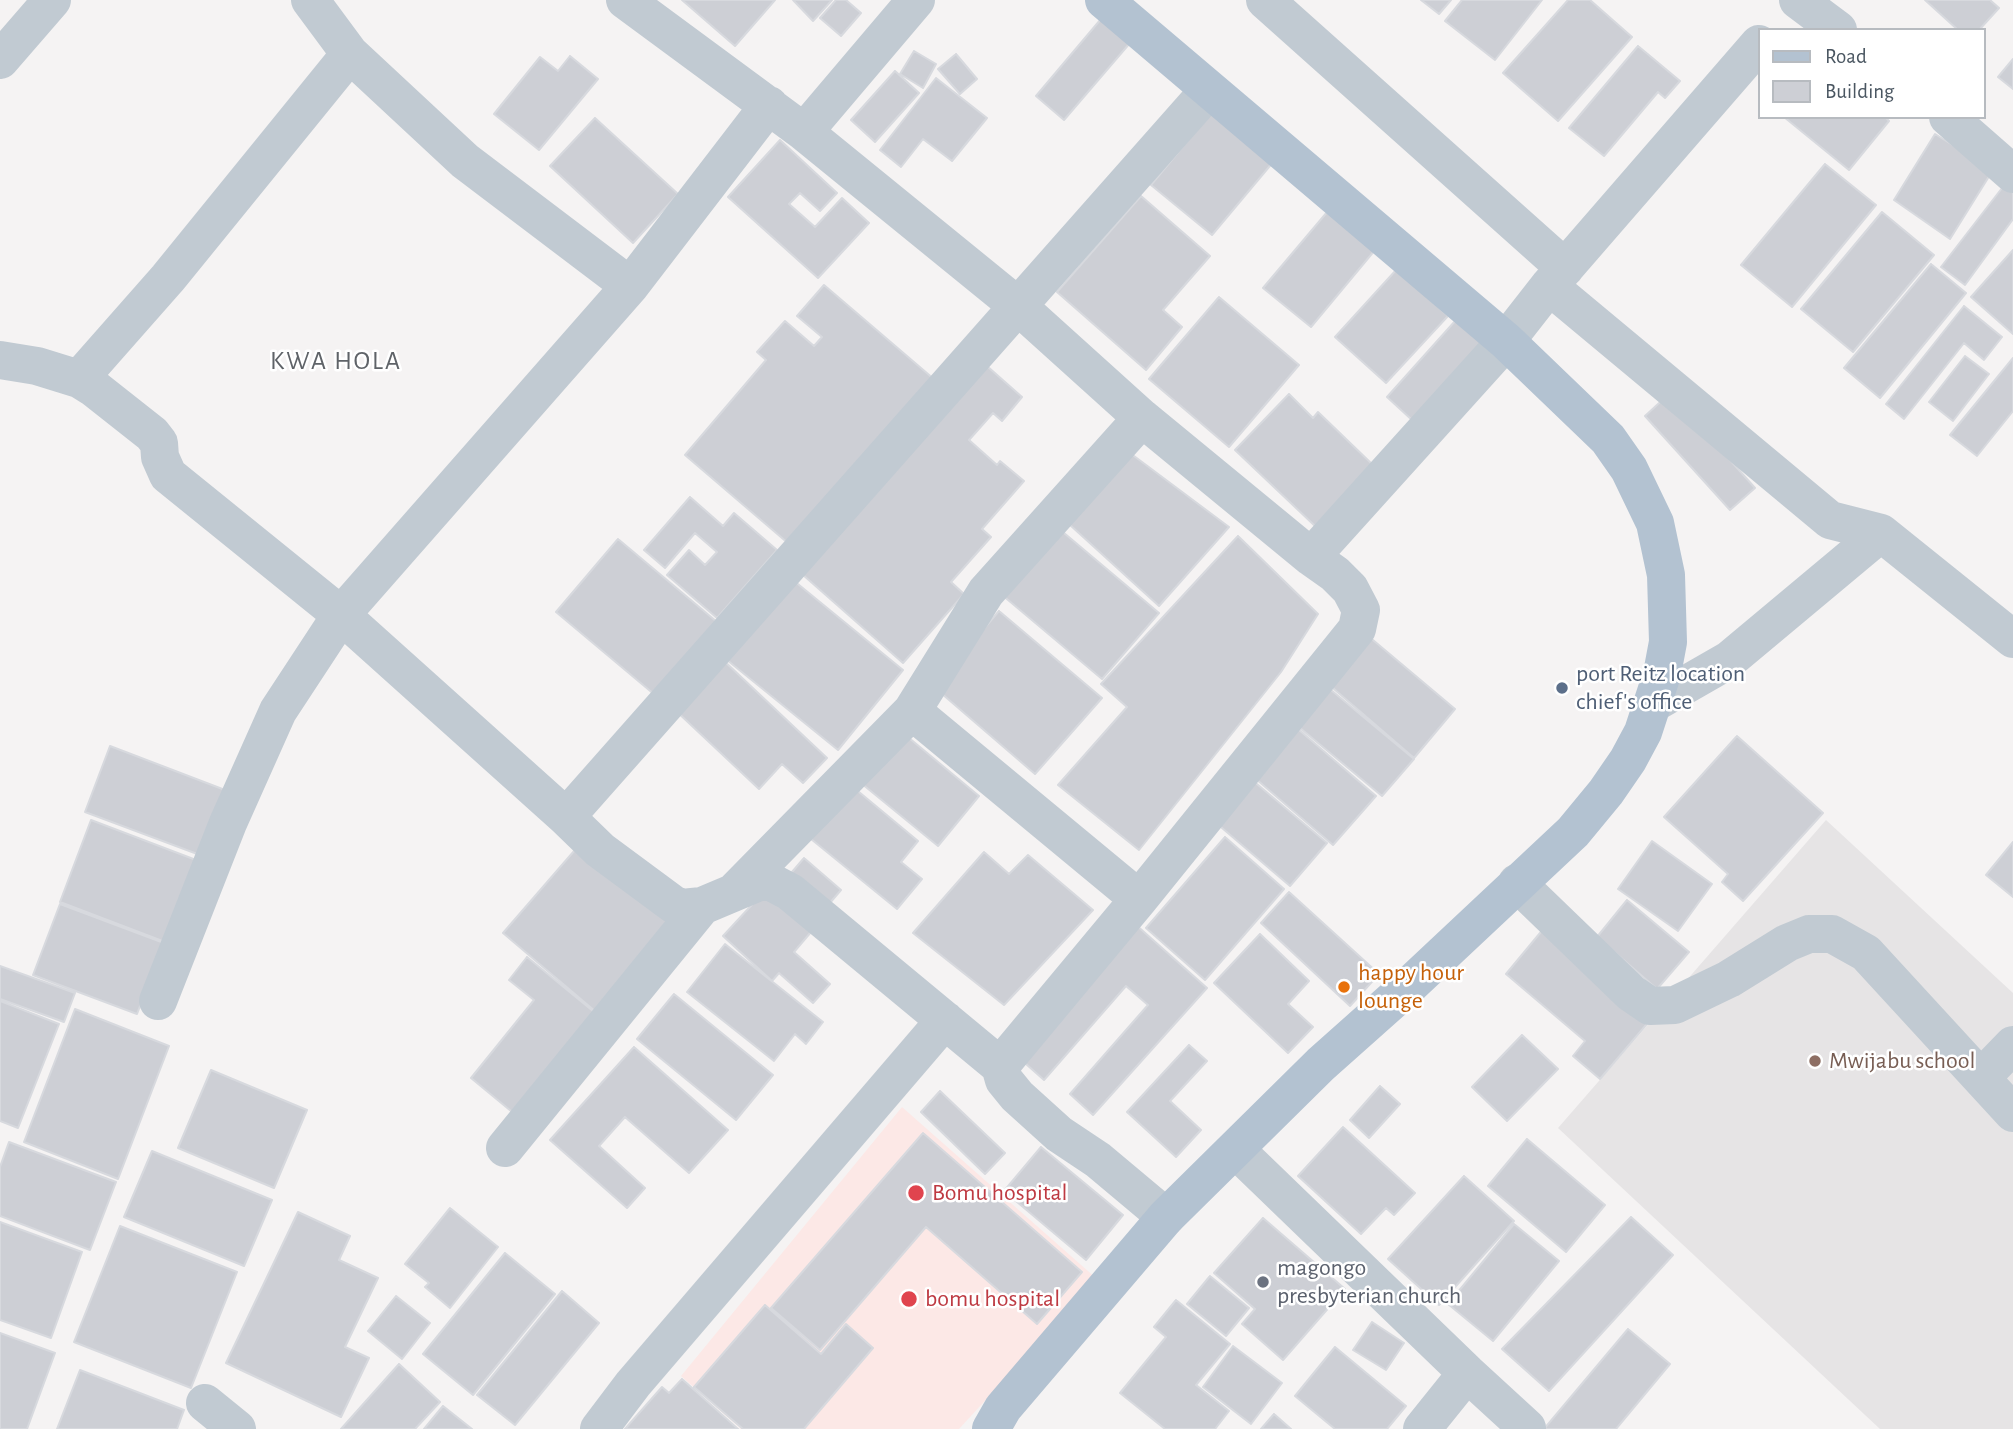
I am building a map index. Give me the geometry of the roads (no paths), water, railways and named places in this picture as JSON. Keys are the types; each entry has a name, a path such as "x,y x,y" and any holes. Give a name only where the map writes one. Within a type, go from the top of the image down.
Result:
{"main road":[{"path":"991,1429 1003,1408 1166,1217 1321,1064 1573,832 1606,792 1643,732 1654,703 1668,642 1666,575 1655,523 1643,494 1617,449 1506,341 1104,0"}],"street":[{"path":"0,60 52,0"},
{"path":"310,0 350,54 465,161 630,286"},
{"path":"625,0 804,132 1019,307 1142,418 1311,557 1335,573 1350,589 1361,610 1357,629 1000,1066"},
{"path":"804,132 916,0"},
{"path":"1265,0 1557,277 1830,520 1881,533 2013,639"},
{"path":"1774,28 1798,0 1835,28"},
{"path":"1311,557 1506,341 1557,277 1758,45"},
{"path":"79,379 168,278 350,54"},
{"path":"566,817 1209,90"},
{"path":"158,1001 228,823 278,711 341,615 630,286 769,105"},
{"path":"1950,119 2013,174"},
{"path":"0,360 37,366 79,379 156,439 168,475 341,615 600,850 673,904 682,908 719,898 759,882 771,882 790,892 1000,1066 1004,1080 1017,1096 1059,1134 1098,1160 1166,1217"},
{"path":"505,1148 719,898 912,711 986,592 1142,418"},
{"path":"1654,703 1729,660 1881,533"},
{"path":"912,711 1139,899"},
{"path":"1517,883 1631,993 1650,1006 1675,1005 1729,979 1787,943 1809,934 1832,934 1866,953 2013,1113"},
{"path":"599,1429 642,1374 944,1020"},
{"path":"1981,1078 2013,1045"},
{"path":"1236,1150 1467,1373 1527,1427"},
{"path":"1422,1429 1467,1373"},
{"path":"205,1403 237,1429"}],"place":[{"name":"port Reitz location chief's office","path":"1562,688"},
{"name":"happy hour lounge","path":"1344,987"},
{"name":"Mwijabu school","path":"1815,1061"},
{"name":"Bomu hospital","path":"916,1193"},
{"name":"magongo presbyterian church","path":"1263,1282"},
{"name":"bomu hospital","path":"909,1299"}],"district":[{"name":"KWA HOLA","path":"336,361"}]}
